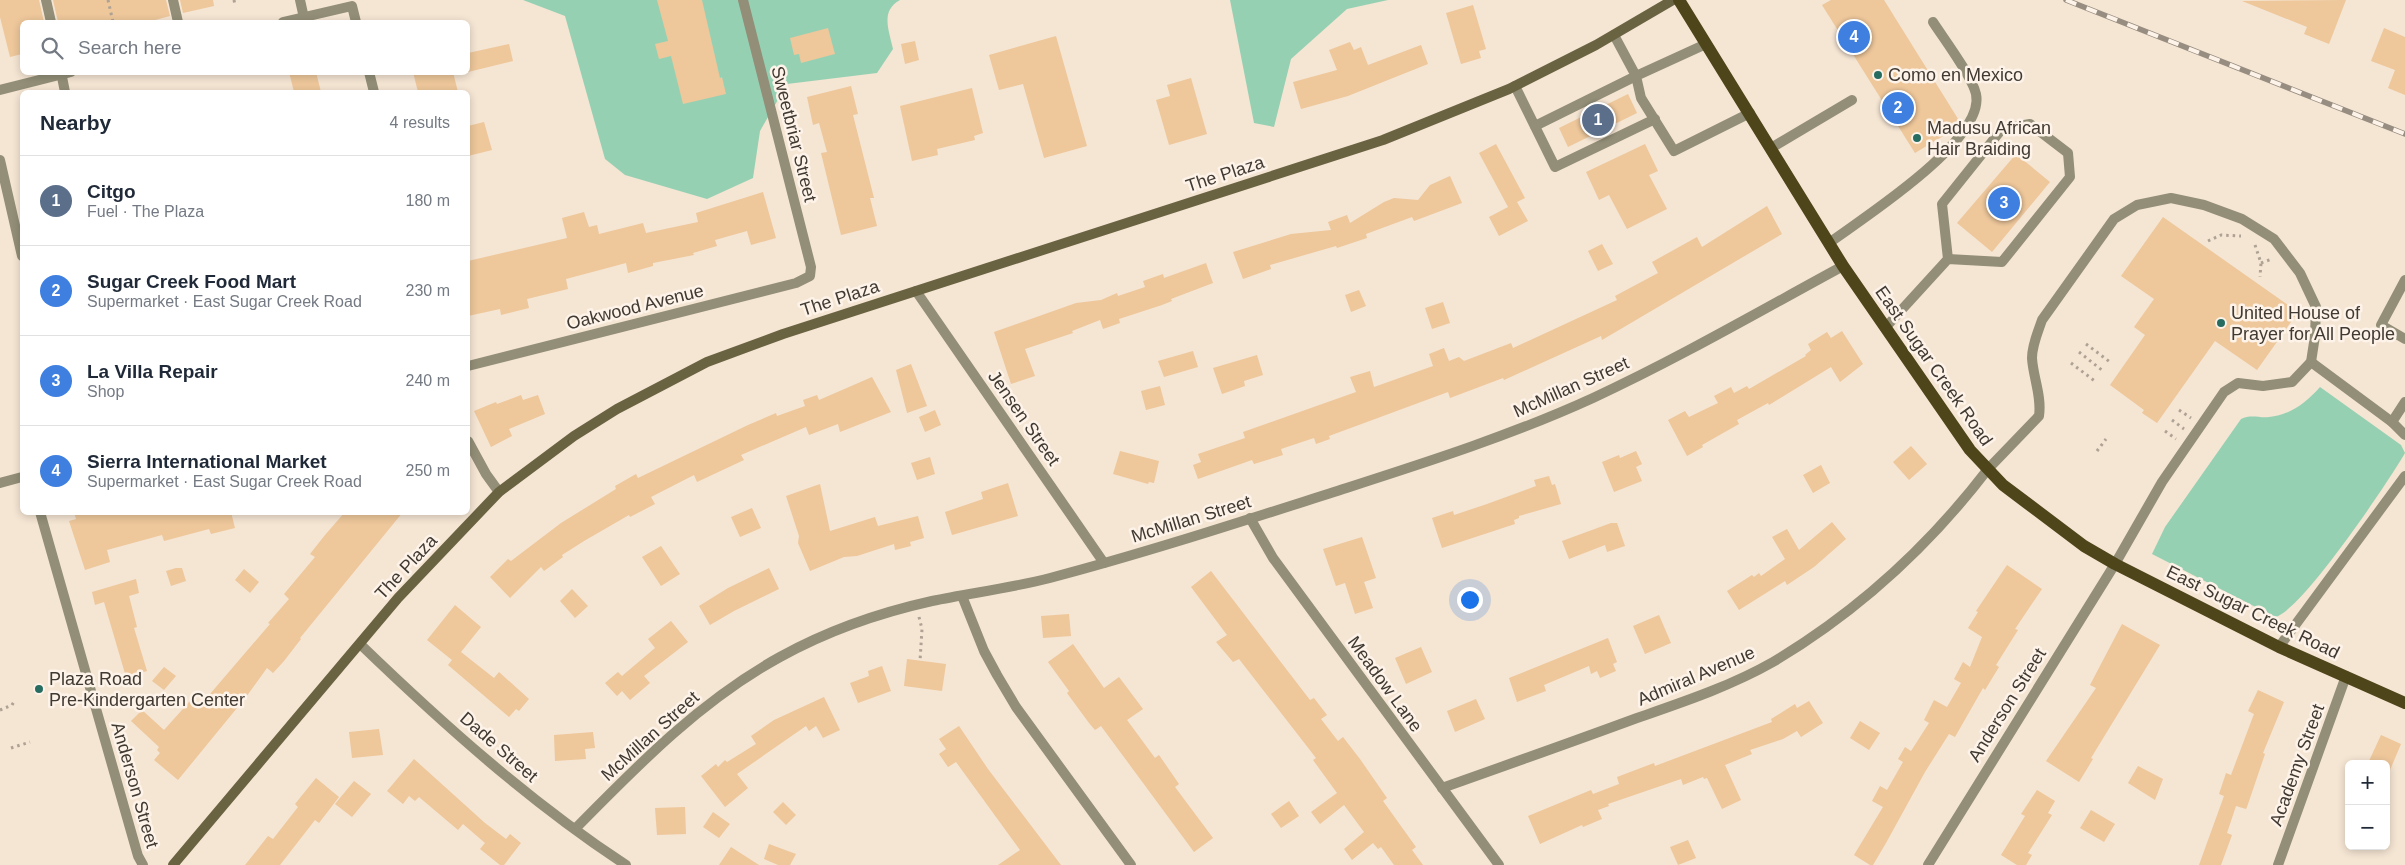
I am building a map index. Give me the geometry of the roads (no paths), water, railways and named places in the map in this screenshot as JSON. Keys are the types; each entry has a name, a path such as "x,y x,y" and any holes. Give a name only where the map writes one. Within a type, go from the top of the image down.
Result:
{"main road":[{"name":"The Plaza","path":"173,865 398,598 499,492 574,436 617,409 707,362 782,334 1383,140 1515,86 1614,35 1673,0"},
{"name":"East Sugar Creek Road","path":"1678,0 1750,113 1842,266 1955,430 1988,469 2027,505 2084,546 2115,564 2279,647 2405,703"}],"street":[{"path":"46,0 51,20"},
{"path":"173,0 178,20"},
{"path":"300,0 304,18"},
{"name":"Sweetbriar Street","path":"743,0 811,267 810,276"},
{"path":"294,20 352,6 356,20"},
{"path":"1829,243 1906,187 1936,162 1965,131 1975,114 1976,94 1933,22"},
{"path":"1614,35 1636,76 1642,98 1674,151 1750,113"},
{"path":"1535,126 1706,44"},
{"path":"0,90 57,75"},
{"path":"65,75 65,90"},
{"path":"370,75 374,90"},
{"path":"1515,86 1555,167 1655,119"},
{"path":"1771,148 1852,100"},
{"path":"1885,328 1948,259 1942,204 2002,130 2030,124 2068,154 2070,177 2002,262 1948,259"},
{"path":"0,160 20,247"},
{"name":"Admiral Avenue","path":"1442,788 1698,696 1772,662 1836,620 1900,568 1943,525 1988,469 2039,416 2040,408 2032,357 2035,339 2042,320 2114,219 2137,205 2171,198 2204,205 2242,219 2274,239 2300,273 2316,307 2315,336 2311,362"},
{"name":"McMillan Street","path":"575,829 671,734 703,707 751,674 832,631 861,620 916,606 1046,579 1104,563 1448,454 1587,401 1695,348 1842,266"},
{"name":"Oakwood Avenue","path":"470,365 796,283 810,276"},
{"path":"2405,280 2381,325 2405,339"},
{"name":"Jensen Street","path":"916,291 1104,563"},
{"path":"2311,362 2392,422 2405,435"},
{"name":"Anderson Street","path":"1928,865 2115,564 2162,482 2224,392 2238,383 2263,386 2292,382 2311,362"},
{"path":"2392,422 2405,402"},
{"path":"470,445 486,474 499,492"},
{"path":"2279,647 2405,476"},
{"path":"0,483 20,478"},
{"name":"Anderson Street","path":"41,515 138,856 143,865"},
{"name":"Meadow Lane","path":"1250,518 1273,558 1499,865"},
{"path":"962,596 981,644 996,675 1021,713 1131,865"},
{"name":"Dade Street","path":"360,644 399,682 516,784 626,865"},
{"name":"Academy Street","path":"2278,865 2346,676"}],"railway":[{"path":"2066,0 2405,134"}],"place":[{"name":"Sierra International Market","path":"1854,37"},
{"name":"Como en Mexico","path":"1878,75"},
{"name":"Sugar Creek Food Mart","path":"1898,108"},
{"name":"Citgo","path":"1598,120"},
{"name":"Madusu African Hair Braiding","path":"1917,138"},
{"name":"La Villa Repair","path":"2004,203"},
{"name":"United House of Prayer for All People","path":"2221,323"},
{"name":"Plaza Road Pre-Kindergarten Center","path":"39,689"}]}
